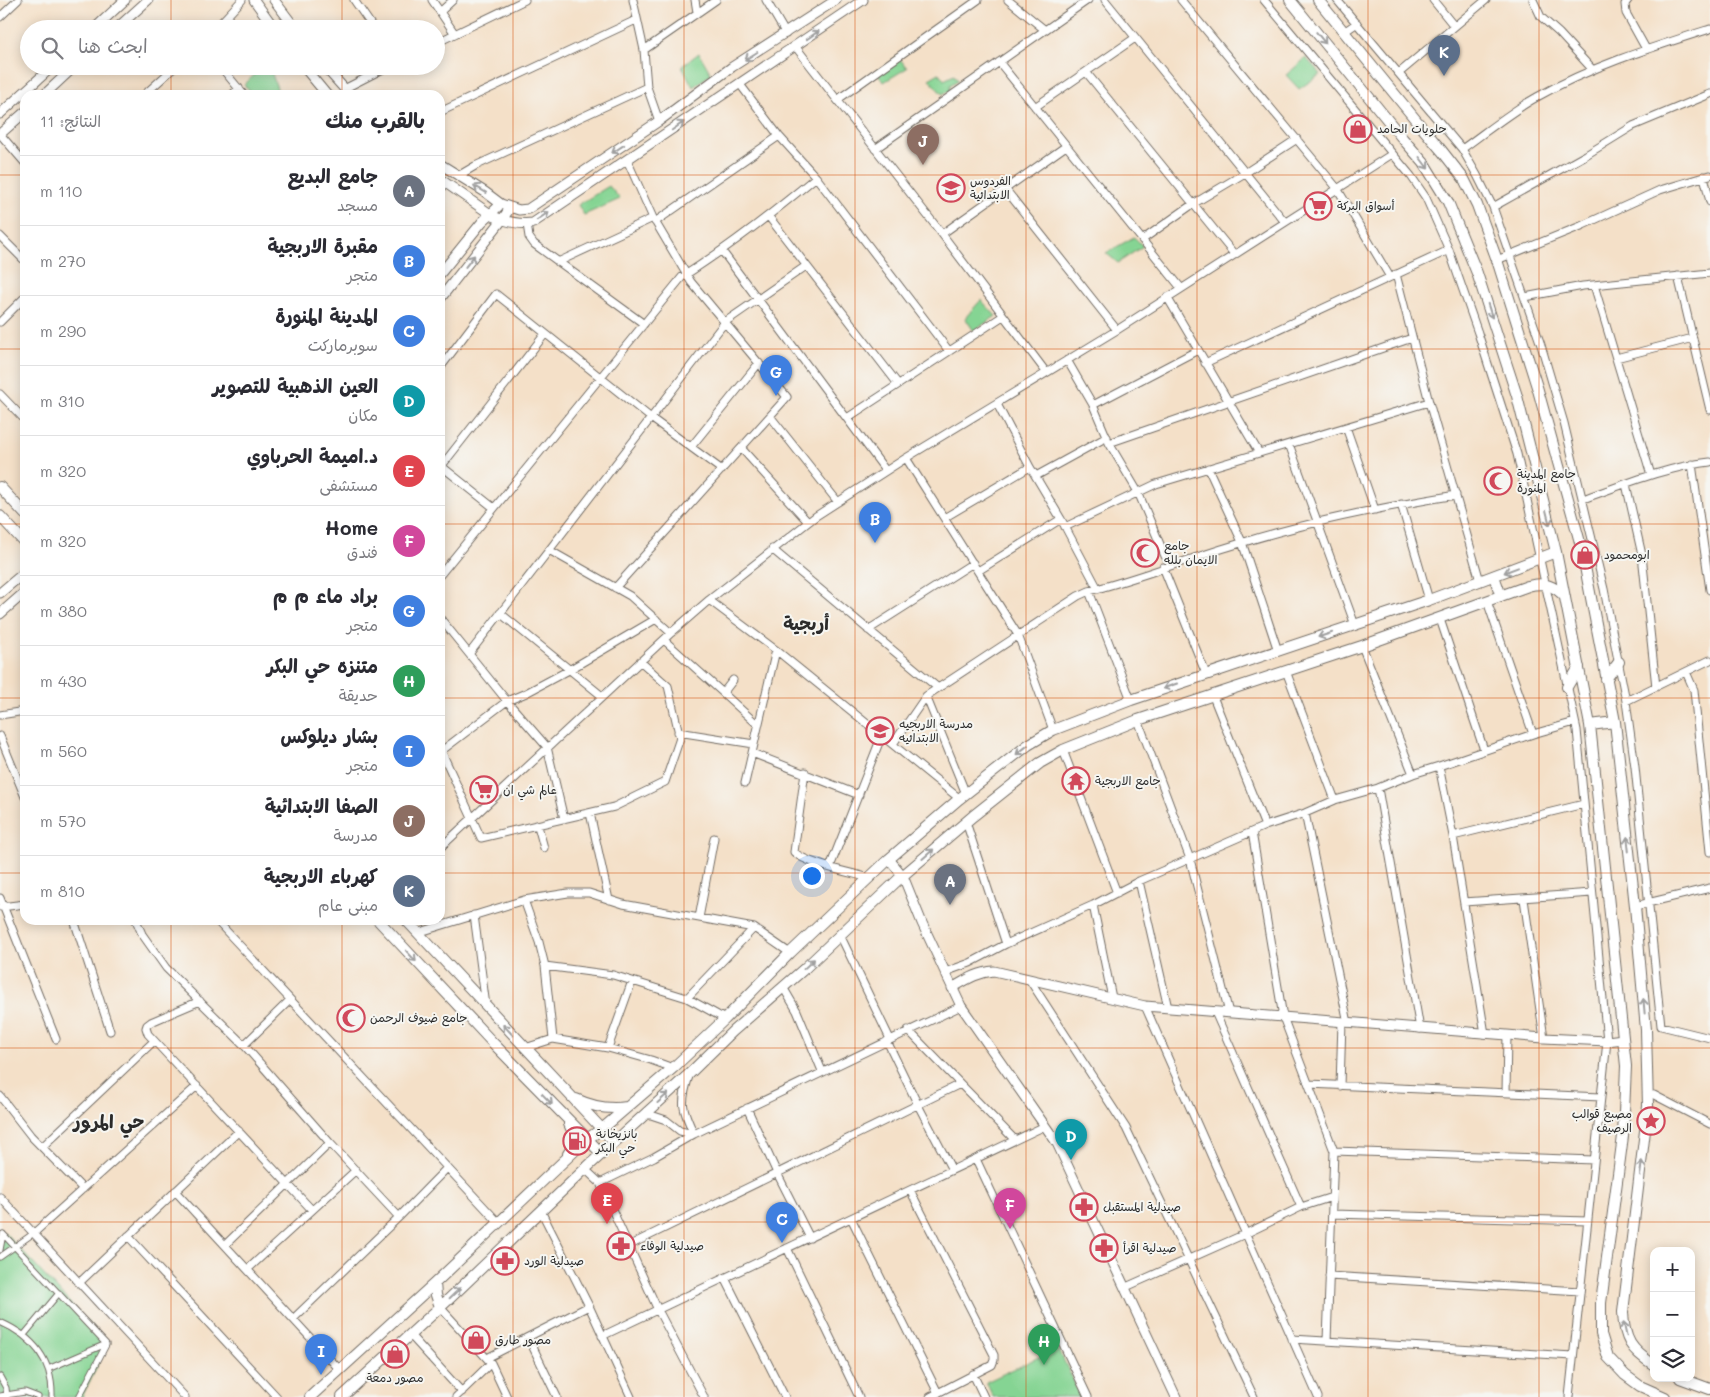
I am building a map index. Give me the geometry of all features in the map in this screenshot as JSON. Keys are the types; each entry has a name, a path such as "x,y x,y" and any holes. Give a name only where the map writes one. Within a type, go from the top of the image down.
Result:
{"main road":[{"path":"1290,0 1424,163 1448,202 1477,273 1518,396 1556,552 1590,725 1626,1066 1623,1136 1602,1303 1601,1334 1608,1357 1625,1375 1640,1386 1665,1397"},
{"path":"1318,0 1464,179 1477,205 1497,260 1538,390 1581,546 1615,722 1646,1030 1648,1106 1623,1312 1623,1330 1629,1343 1639,1355 1650,1362"},
{"path":"0,487 20,509"},
{"path":"0,516 20,538"},
{"path":"310,1397 435,1283 587,1139 602,1129 673,1068 889,859 963,796 1028,745 1053,730 1131,700 1429,600 1556,552"},
{"path":"1494,576 1501,596"},
{"path":"342,1397 733,1031 903,876 966,822 1040,763 1063,750 1138,720 1362,646 1528,586 1550,585 1558,589 1565,597"},
{"path":"1606,679 1618,662"},
{"path":"1567,687 1579,667"},
{"path":"1590,725 1615,722"},
{"path":"383,925 602,1154"},
{"path":"411,925 614,1142"},
{"path":"531,1082 545,1069"},
{"path":"570,1095 584,1102 604,1108 628,1107"},
{"path":"559,1166 571,1150 574,1136 563,1114"},
{"path":"435,1283 440,1307"},
{"path":"1691,1382 1710,1389"}],"street":[{"path":"0,17 18,0"},
{"path":"104,20 125,0"},
{"path":"126,20 148,0"},
{"path":"223,20 242,0"},
{"path":"254,0 269,20"},
{"path":"274,0 289,20"},
{"path":"354,0 368,20"},
{"path":"432,0 455,34"},
{"path":"440,12 453,0"},
{"path":"445,39 525,0"},
{"path":"633,0 644,50 647,87 659,121"},
{"path":"695,0 697,12"},
{"path":"644,50 716,0"},
{"path":"766,0 786,34"},
{"path":"445,167 501,204 519,210 528,209 659,121 732,67 786,34 836,0"},
{"path":"445,182 490,214 502,220 522,225 533,222 863,0"},
{"path":"838,100 978,0"},
{"path":"1008,0 1045,30"},
{"path":"875,149 1088,0"},
{"path":"1105,0 1285,222"},
{"path":"1181,0 1337,188 1393,276 1480,581"},
{"path":"1264,0 1392,154 1426,198 1449,250 1517,454 1575,722 1607,1040 1569,1397"},
{"path":"1337,0 1462,149 1493,207 1525,297 1564,423 1604,589 1626,701 1636,777 1660,1026 1710,1038"},
{"path":"1432,0 1454,26"},
{"path":"1399,73 1486,0"},
{"path":"1533,0 1541,16 1592,69"},
{"path":"1628,0 1625,4 1626,13 1646,49"},
{"path":"445,110 636,20"},
{"path":"1344,32 1357,23"},
{"path":"1462,149 1534,98 1592,69 1646,49 1710,29"},
{"path":"1035,108 1135,38"},
{"path":"796,46 1046,372"},
{"path":"999,62 1181,288"},
{"path":"1086,72 1234,254"},
{"path":"25,90 43,75"},
{"path":"50,90 66,75"},
{"path":"150,90 166,75"},
{"path":"227,75 238,88"},
{"path":"310,75 323,90"},
{"path":"332,75 345,90"},
{"path":"350,90 374,75"},
{"path":"739,83 779,136 816,177 949,351"},
{"path":"458,176 475,166 647,87"},
{"path":"2,110 20,94"},
{"path":"1493,207 1586,155 1633,126 1710,94"},
{"path":"20,116 0,134 20,157"},
{"path":"637,136 644,149"},
{"path":"558,262 654,220 779,136"},
{"path":"1142,240 1193,204 1246,173 1297,139"},
{"path":"942,234 1066,146"},
{"path":"445,843 640,661 709,600 808,522 906,458 1118,330 1392,154"},
{"path":"615,588 787,397 691,282 654,220 626,160"},
{"path":"1497,260 1581,226 1660,190 1707,175 1710,202"},
{"path":"445,569 682,277 769,217 816,177"},
{"path":"1006,190 1118,330"},
{"path":"445,268 490,214 501,204"},
{"path":"445,293 510,208"},
{"path":"769,217 898,384"},
{"path":"527,224 529,237 534,244 644,324"},
{"path":"0,236 20,256"},
{"path":"1206,363 1449,250"},
{"path":"722,251 886,471"},
{"path":"469,654 725,322 806,266"},
{"path":"1525,297 1594,285 1710,273"},
{"path":"1678,276 1710,410"},
{"path":"1594,285 1651,475"},
{"path":"445,361 496,294 600,379 722,470"},
{"path":"1167,297 1260,453"},
{"path":"0,322 20,302"},
{"path":"847,418 1003,316"},
{"path":"445,460 545,334"},
{"path":"1036,476 1108,440 1228,402 1412,338"},
{"path":"1616,358 1693,338"},
{"path":"1093,404 1198,350"},
{"path":"1067,360 1093,404 1108,440 1138,492 1165,556 1172,565"},
{"path":"691,447 759,363"},
{"path":"0,394 20,415"},
{"path":"978,571 1063,523 1156,484 1429,402"},
{"path":"997,404 1098,589"},
{"path":"770,416 838,502"},
{"path":"1346,427 1375,510"},
{"path":"1289,444 1355,625"},
{"path":"742,449 808,522"},
{"path":"906,458 1018,636 1053,730"},
{"path":"1583,499 1651,475 1692,464 1710,462"},
{"path":"1692,464 1710,590"},
{"path":"944,518 1030,467"},
{"path":"1208,468 1242,542 1278,651"},
{"path":"445,470 494,508"},
{"path":"1626,484 1642,555 1656,687"},
{"path":"893,744 926,696 1078,596 1089,591 1242,542 1318,522 1401,504 1456,495"},
{"path":"1401,504 1429,600"},
{"path":"772,549 938,688"},
{"path":"549,550 630,596 672,633"},
{"path":"868,630 973,563"},
{"path":"1163,568 1206,674"},
{"path":"0,592 20,576"},
{"path":"1089,591 1094,609 1131,700"},
{"path":"0,614 20,596"},
{"path":"709,600 776,650 893,744 963,796"},
{"path":"1487,601 1532,734"},
{"path":"500,613 602,696"},
{"path":"1440,618 1484,750"},
{"path":"445,747 507,701 569,670 656,619"},
{"path":"445,624 547,747 564,819"},
{"path":"664,640 758,725"},
{"path":"1362,646 1413,774"},
{"path":"745,783 776,650"},
{"path":"1626,701 1710,660"},
{"path":"445,759 481,838 614,807 665,782 680,738 668,686 640,661"},
{"path":"1286,671 1335,800"},
{"path":"1686,672 1694,690 1710,852"},
{"path":"723,693 733,680"},
{"path":"1212,694 1265,826"},
{"path":"926,696 963,796"},
{"path":"0,715 20,712"},
{"path":"1138,720 1190,860 1229,1013"},
{"path":"944,972 970,964 1006,944 1093,905 1139,881 1265,826 1305,813 1335,800 1378,788 1484,750 1575,722"},
{"path":"678,732 754,744"},
{"path":"830,867 882,735"},
{"path":"0,736 20,785"},
{"path":"1063,750 1117,892"},
{"path":"752,753 859,794"},
{"path":"1439,766 1453,836 1485,1034"},
{"path":"804,772 794,852 798,857 870,878"},
{"path":"1378,788 1420,1028"},
{"path":"1453,836 1584,804"},
{"path":"590,813 609,900"},
{"path":"1305,813 1345,1022 1340,1086"},
{"path":"966,822 1006,944"},
{"path":"538,826 544,848"},
{"path":"1252,832 1283,1018 1334,1150 1327,1341"},
{"path":"699,918 714,838"},
{"path":"889,859 903,876 922,923 961,1006 1057,1143 1176,1397"},
{"path":"1139,881 1168,1008"},
{"path":"1635,906 1710,888"},
{"path":"445,924 524,900 568,893 589,893 623,904 754,928 790,953"},
{"path":"1464,902 1592,893"},
{"path":"0,898 56,1039"},
{"path":"1524,899 1544,1038"},
{"path":"524,900 539,942 545,966 553,1040"},
{"path":"2,907 20,905"},
{"path":"1093,905 1112,998"},
{"path":"474,915 486,1006"},
{"path":"76,925 110,1031"},
{"path":"138,925 142,934 166,968 244,1045 330,1143 399,1217"},
{"path":"221,925 499,1223"},
{"path":"417,932 440,925"},
{"path":"687,998 754,928"},
{"path":"840,935 918,1105 952,1170"},
{"path":"545,966 613,975 687,998 725,1019"},
{"path":"952,988 971,977 994,971 1145,1006 1485,1034 1544,1038 1623,1039"},
{"path":"1029,979 1126,1128 1254,1397"},
{"path":"608,1048 632,981"},
{"path":"783,987 797,1011 822,1071"},
{"path":"244,1045 290,1000"},
{"path":"200,1001 147,1025 148,1034 312,1210"},
{"path":"600,1183 822,1071 961,1006"},
{"path":"1145,1006 1318,1397"},
{"path":"1215,1012 1301,1207"},
{"path":"908,1030 1015,1140"},
{"path":"1506,1093 1507,1035"},
{"path":"42,1147 154,1040"},
{"path":"526,1048 553,1040 608,1048 673,1068"},
{"path":"690,1073 684,1092 683,1110 685,1118 694,1134"},
{"path":"630,1245 960,1084"},
{"path":"1309,1084 1601,1097"},
{"path":"0,1258 34,1233 197,1086"},
{"path":"1654,1095 1710,1124"},
{"path":"0,1096 31,1136 83,1189"},
{"path":"747,1108 810,1238"},
{"path":"644,1115 651,1115 666,1120 680,1131 694,1134"},
{"path":"602,1336 1045,1126"},
{"path":"79,1283 239,1131"},
{"path":"225,1245 330,1143"},
{"path":"1334,1150 1594,1160"},
{"path":"976,1159 1088,1397"},
{"path":"293,1319 447,1168"},
{"path":"585,1169 600,1183 630,1245 658,1310 704,1397"},
{"path":"248,1270 356,1170"},
{"path":"910,1190 994,1355 992,1364 930,1397"},
{"path":"176,1191 340,1370"},
{"path":"0,1196 185,1397"},
{"path":"1126,1287 1301,1207 1332,1197"},
{"path":"541,1211 589,1306 631,1397"},
{"path":"1332,1214 1588,1221"},
{"path":"851,1218 938,1393"},
{"path":"2,1236 15,1247 106,1344"},
{"path":"0,1250 2,1236"},
{"path":"128,1236 277,1397"},
{"path":"787,1248 859,1397"},
{"path":"1329,1276 1580,1291"},
{"path":"725,1278 785,1397"},
{"path":"24,1335 59,1293"},
{"path":"410,1335 459,1394 489,1361 528,1337 589,1306"},
{"path":"440,1307 489,1361 507,1397"},
{"path":"0,1322 24,1335 39,1350 48,1368 52,1397"},
{"path":"528,1337 556,1397"},
{"path":"1292,1339 1573,1356"},
{"path":"48,1368 106,1344"},
{"path":"79,1397 106,1344"},
{"path":"973,1374 984,1397"},
{"path":"0,1378 6,1388 7,1396"},
{"path":"0,1396 24,1392 38,1397"}],"green space":[{"path":"699,53 711,74 693,87 682,66"},
{"path":"1306,58 1321,74 1299,89 1286,75"},
{"path":"900,59 907,68 884,82 878,74"},
{"path":"939,73 944,80 954,75 958,80 950,85 950,91 942,94 929,79"},
{"path":"254,75 272,75 278,90 248,90 244,85"},
{"path":"609,186 620,199 584,215 578,205"},
{"path":"1134,237 1143,246 1118,263 1106,253"},
{"path":"981,300 996,316 974,331 965,318"},
{"path":"4,1232 108,1344 82,1397 0,1397 0,1235"},
{"path":"1058,1348 1081,1397 993,1397 986,1382"}],"place":[{"name":"كهرباء الاربجية","path":"1444,76"},
{"name":"حلويات الحامد","path":"1358,129"},
{"name":"الصفا الابتدائية","path":"923,165"},
{"name":"الفردوس الابتدائية","path":"951,188"},
{"name":"أسواق البركة","path":"1318,206"},
{"name":"براد ماء م م","path":"776,396"},
{"name":"جامع المدينة المنورة","path":"1498,481"},
{"name":"مقبرة الاربجية","path":"875,543"},
{"name":"جامع الايمان بلله","path":"1145,553"},
{"name":"ابومحمود","path":"1585,555"},
{"name":"مدرسة الاربجيه الابتدائيه","path":"880,731"},
{"name":"جامع الاربجية","path":"1076,781"},
{"name":"عالم شي ان","path":"484,790"},
{"name":"جامع البديع","path":"950,905"},
{"name":"جامع ضيوف الرحمن","path":"351,1018"},
{"name":"مصبع قوالب الرصيف","path":"1651,1121"},
{"name":"بانزيخانة حي البكر","path":"577,1141"},
{"name":"العين الذهبية للتصوير","path":"1071,1160"},
{"name":"صيدلية المستقبل","path":"1084,1207"},
{"name":"د.اميمة الحرباوي","path":"607,1224"},
{"name":"Home","path":"1010,1229"},
{"name":"المدينة المنورة","path":"782,1243"},
{"name":"صيدلية الوفاء","path":"621,1246"},
{"name":"صيدلية اقرأ","path":"1104,1248"},
{"name":"صيدلية الورد","path":"505,1261"},
{"name":"مصور طارق","path":"476,1340"},
{"name":"مصور دمعة","path":"395,1354"},
{"name":"متنزه حي البكر","path":"1044,1365"},
{"name":"بشار ديلوكس","path":"321,1375"}],"district":[{"name":"أربجية","path":"806,624"},
{"name":"حي المرور","path":"109,1122"}]}
